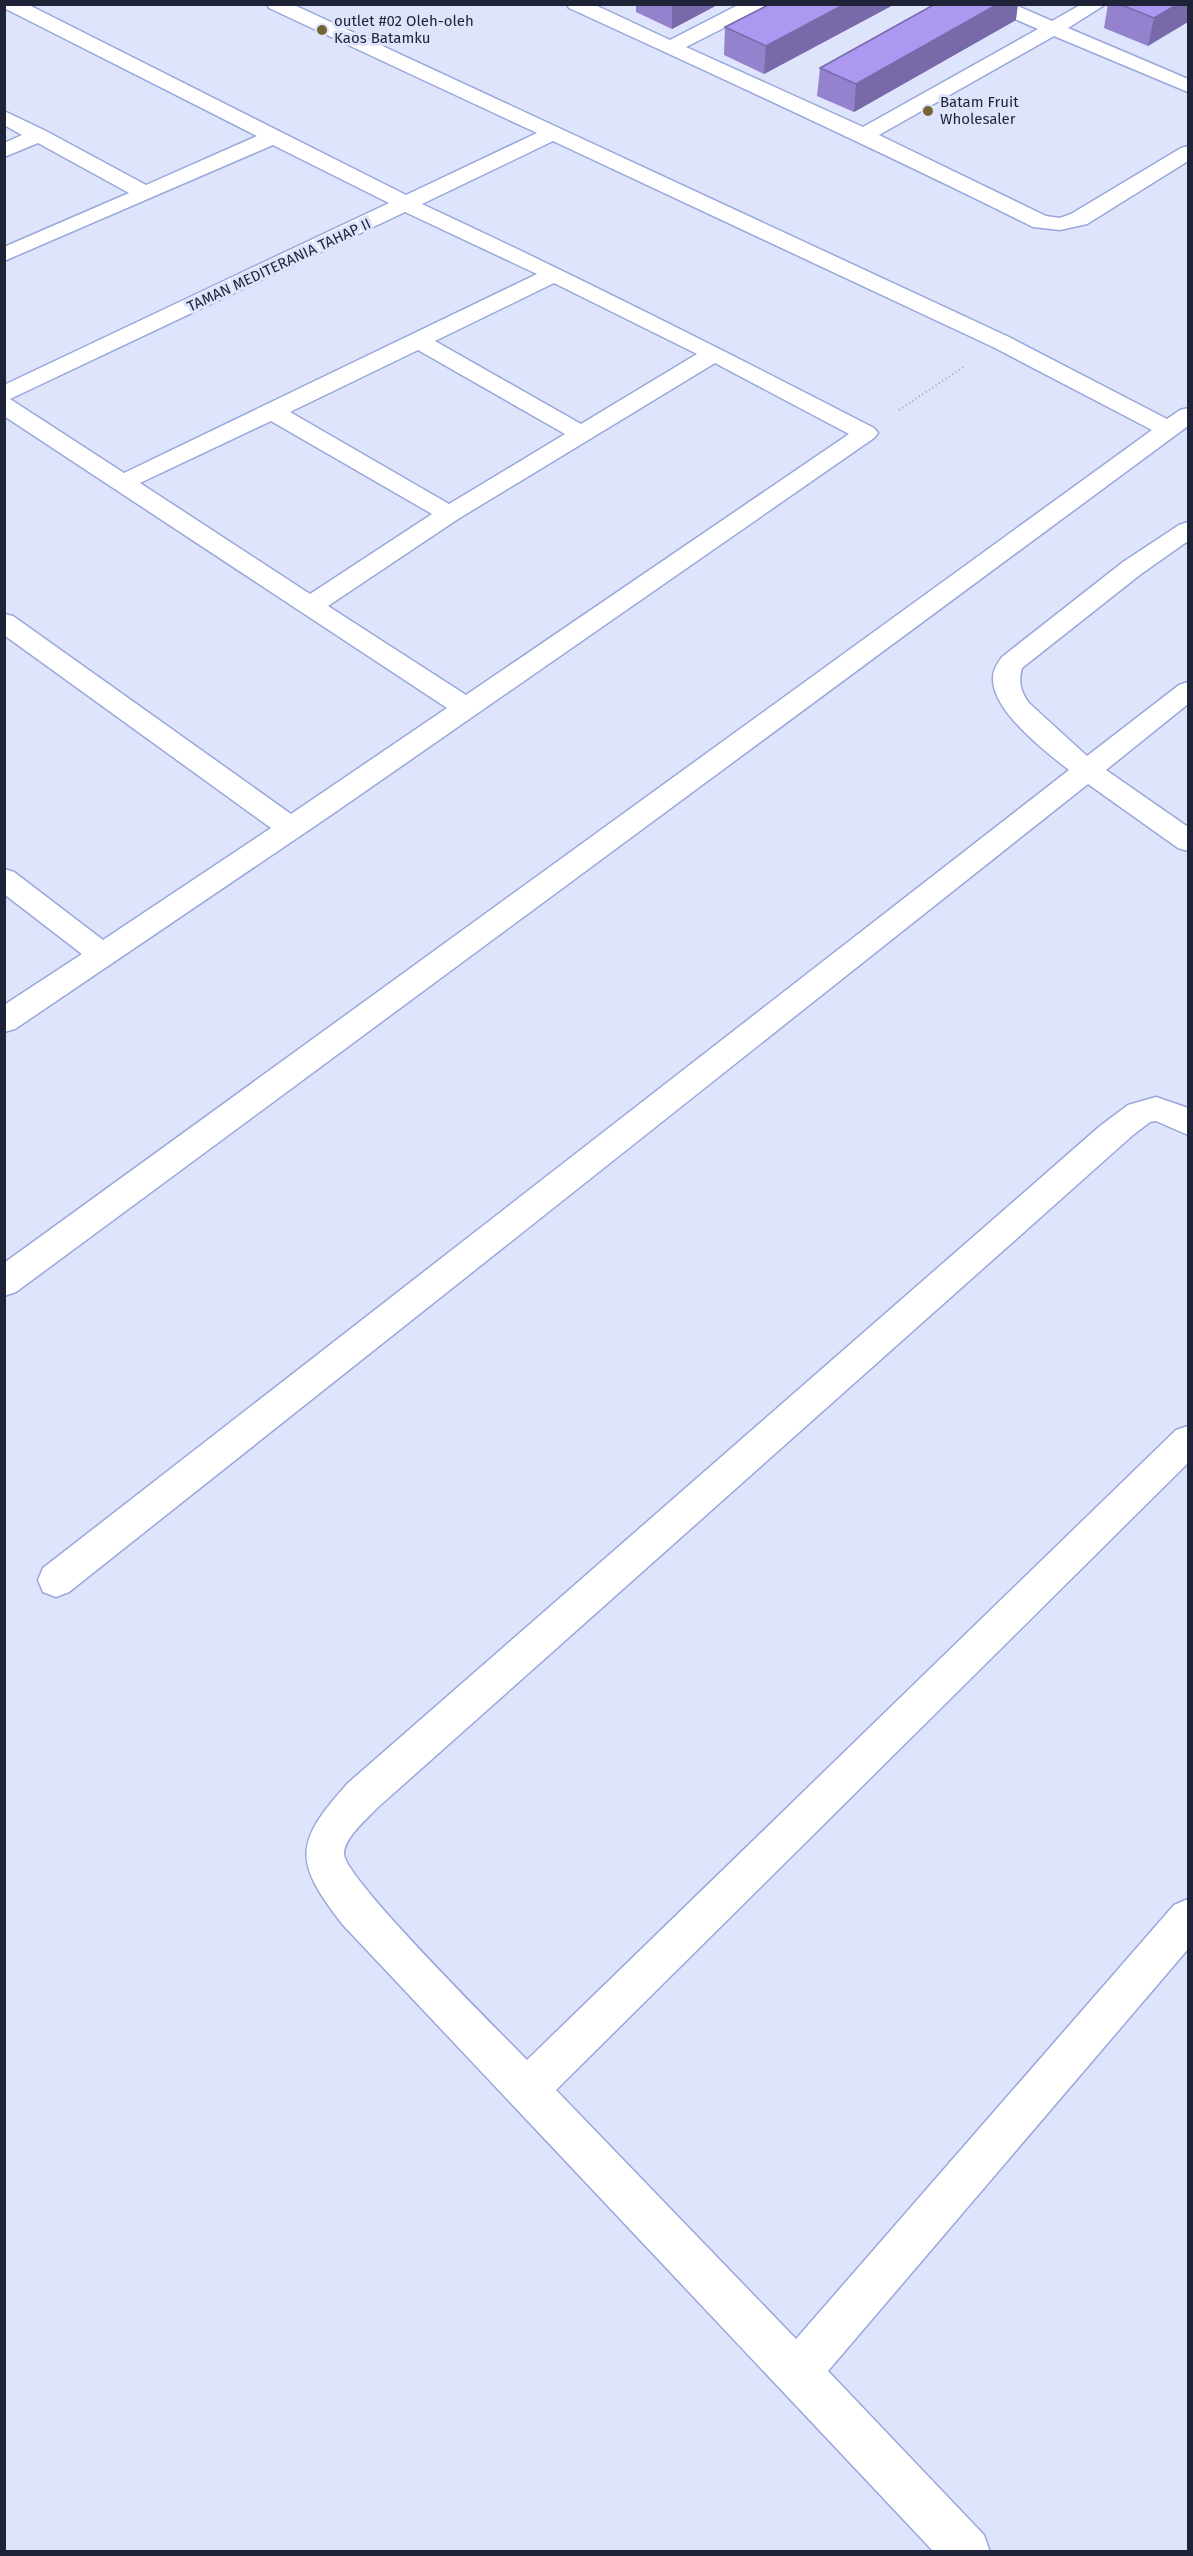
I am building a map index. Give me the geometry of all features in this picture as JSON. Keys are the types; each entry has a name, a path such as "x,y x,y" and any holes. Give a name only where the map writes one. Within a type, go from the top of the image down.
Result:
{"street":[{"path":"4,1021 291,828 866,433 714,354 554,274 408,205 11,4"},
{"path":"4,1282 1179,422 1001,342 276,4"},
{"path":"576,4 864,135 1041,222 1060,224 1079,219 1188,152"},
{"path":"669,48 756,4"},
{"path":"996,4 1188,86"},
{"path":"864,135 1097,4"},
{"path":"4,117 145,193"},
{"name":"TAMAN MEDITERANIA TAHAP II","path":"4,394 408,205 552,134"},
{"path":"4,151 39,135"},
{"path":"4,255 275,136"},
{"path":"123,482 554,274"},
{"path":"419,341 582,434"},
{"path":"312,605 449,514 714,354"},
{"path":"4,405 466,708"},
{"path":"272,412 449,514"},
{"path":"1188,530 1132,568 1011,663 1005,678 1011,698 1023,714 1085,770 1188,841"},
{"path":"4,622 291,828"},
{"path":"56,1580 1188,691"},
{"path":"4,879 103,955"},
{"path":"967,2552 799,2370 526,2090 357,1911 332,1880 324,1860 327,1841 339,1821 362,1796 1124,1124 1151,1108 1164,1109 1188,1124"},
{"path":"526,2090 1188,1441"},
{"path":"799,2370 1188,1919"}],"path":[{"path":"866,433 1001,342"}],"building":[{"path":"770,4 845,4 766,46 725,27"},
{"path":"935,4 998,4 856,84 820,68"},
{"path":"1119,4 1178,4 1154,18"}],"place":[{"name":"outlet #02 Oleh-oleh Kaos Batamku","path":"322,30"},
{"name":"Batam Fruit Wholesaler","path":"928,111"}]}
